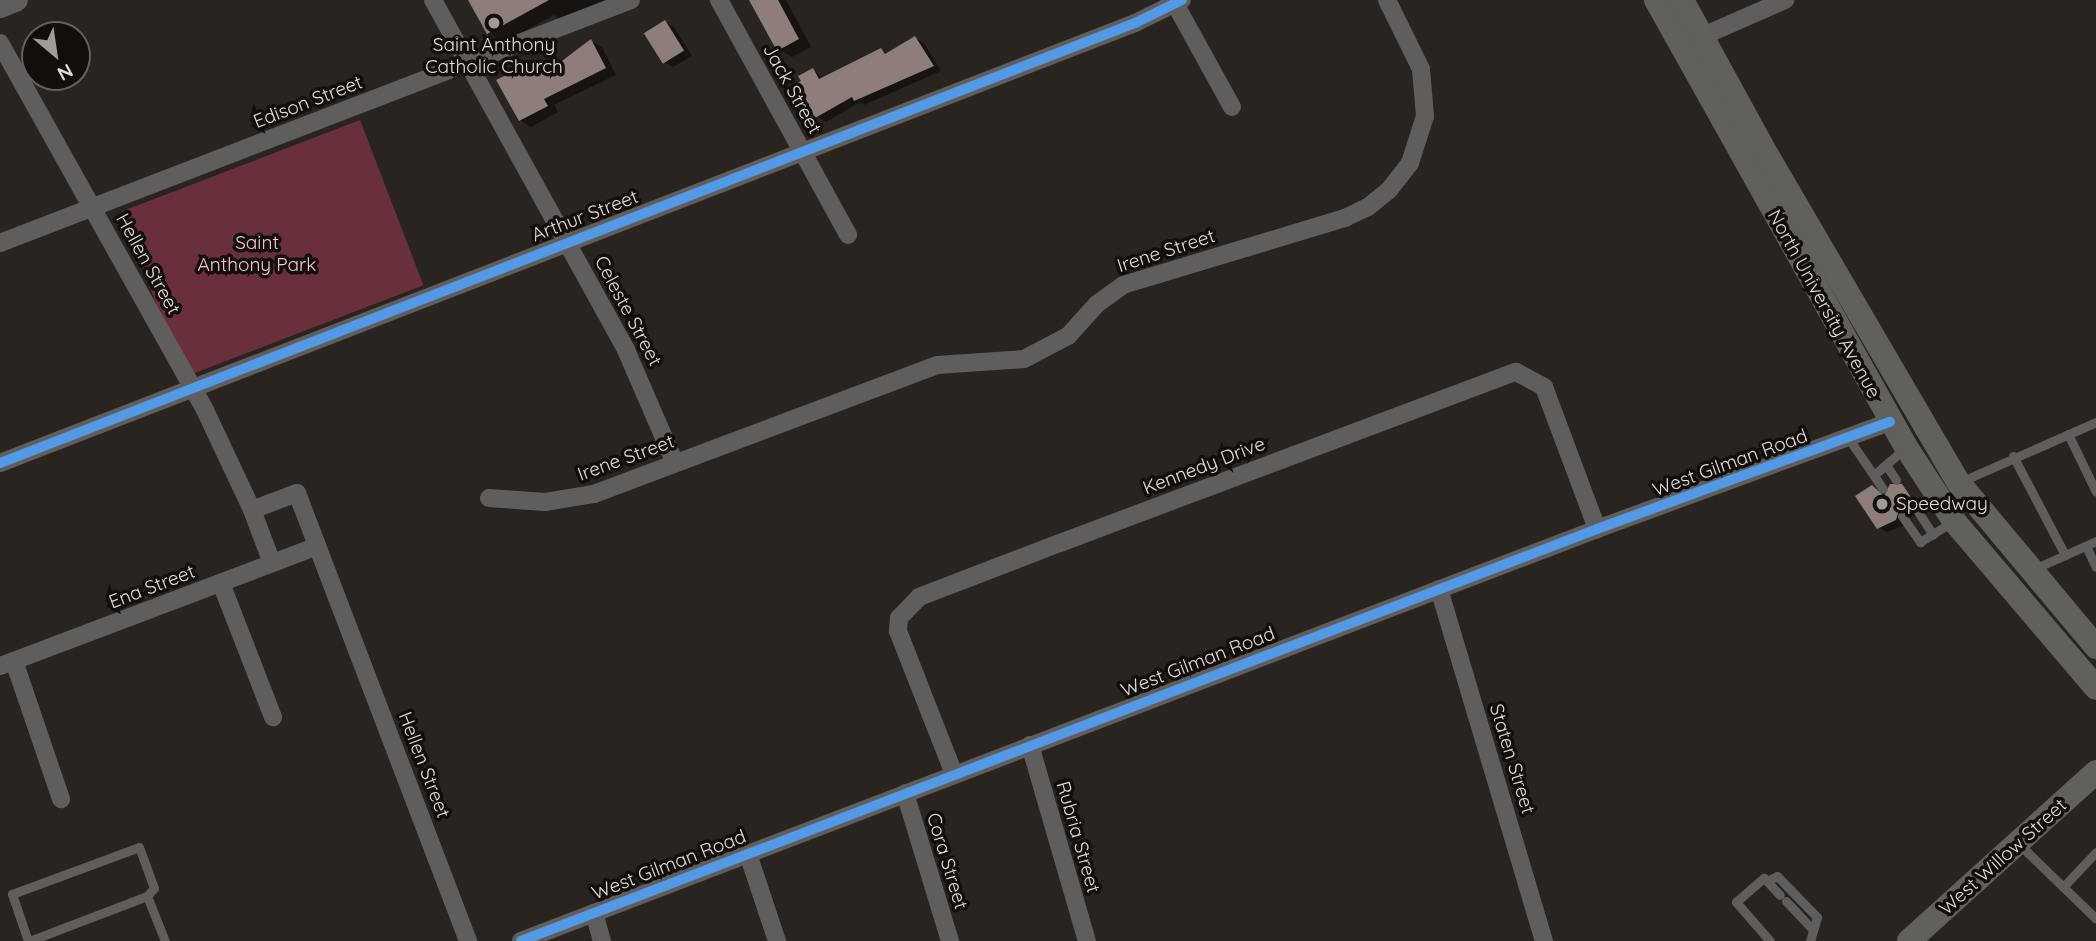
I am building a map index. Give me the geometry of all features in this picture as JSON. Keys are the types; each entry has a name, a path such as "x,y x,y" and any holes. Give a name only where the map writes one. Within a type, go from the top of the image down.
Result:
{"main road":[{"name":"North University Avenue","path":"1656,0 1890,422 1954,521 2096,688"},
{"name":"North University Avenue","path":"1682,0 1767,155 1959,483 2028,571 2096,647"},
{"name":"West Willow Street","path":"1909,941 2093,780"}],"street":[{"path":"0,7 17,0"},
{"name":"Celeste Street","path":"433,0 632,362 675,463"},
{"name":"Jack Street","path":"719,0 848,235"},
{"name":"Irene Street","path":"489,498 567,500 675,463 937,365 1024,359 1068,336 1097,304 1123,285 1345,218 1368,207 1389,190 1410,163 1425,116 1421,69 1387,0"},
{"path":"1703,36 1785,0"},
{"path":"1177,1 1232,107"},
{"name":"Arthur Street","path":"0,463 803,151 1177,1"},
{"name":"Edison Street","path":"0,243 620,2"},
{"name":"Hellen Street","path":"0,43 193,388 252,510 272,563"},
{"name":"Kennedy Drive","path":"954,774 898,631 900,618 919,597 1516,372 1544,387 1597,529"},
{"name":"West Gilman Road","path":"521,941 1597,529 1890,422"},
{"name":"Hellen Street","path":"252,510 297,492 468,941"},
{"name":"Ena Street","path":"7,664 317,546"},
{"path":"221,583 273,717"},
{"name":"Staten Street","path":"1439,589 1544,941"},
{"path":"7,664 61,799"},
{"name":"Rubria Street","path":"1030,745 1087,941"},
{"name":"Cora Street","path":"905,793 950,941"},
{"path":"748,854 777,941"},
{"path":"594,913 602,941"}],"lane":[{"path":"1959,483 2013,456 2096,422"},
{"path":"2068,434 2096,492"},
{"path":"1849,439 1883,489"},
{"path":"1874,475 1906,447"},
{"path":"2013,456 2065,555"},
{"path":"1886,465 1896,480"},
{"path":"1915,508 1933,535"},
{"path":"1902,516 1920,542 1954,521"},
{"path":"2028,571 2096,541"},
{"path":"2086,546 2096,567"},
{"path":"2018,843 2096,919"},
{"path":"139,846 154,888 147,896 29,941 12,894 139,846"},
{"path":"2063,887 2096,852"},
{"path":"1770,941 1736,902 1766,879 1777,876 1817,917 1808,937"},
{"path":"1766,879 1783,898 1808,937"},
{"path":"147,896 165,941"}],"green space":[{"name":"Saint Anthony Park","path":"360,120 423,285 184,377 121,212"}],"building":[{"name":"Saint Anthony Catholic Church","path":"468,0 549,0 487,34"},
{"path":"749,0 778,0 799,39 777,51"},
{"path":"665,20 684,51 663,64 644,33"},
{"path":"915,36 934,66 854,101 852,97 815,118 797,83 801,81 798,76 813,68 819,79 881,48 885,54"},
{"path":"591,39 606,68 544,99 548,106 519,121 496,80 526,65 532,75 555,66"},
{"path":"1890,484 1902,484 1913,500 1909,511 1899,510 1896,520 1877,529 1855,496 1872,485 1884,496"}],"cycle path":[{"path":"0,463 1135,23 1182,0"},
{"path":"521,941 1597,529 1890,422"}],"place":[{"name":"Saint Anthony Catholic Church","path":"494,23"},
{"name":"Speedway","path":"1882,504"}]}
